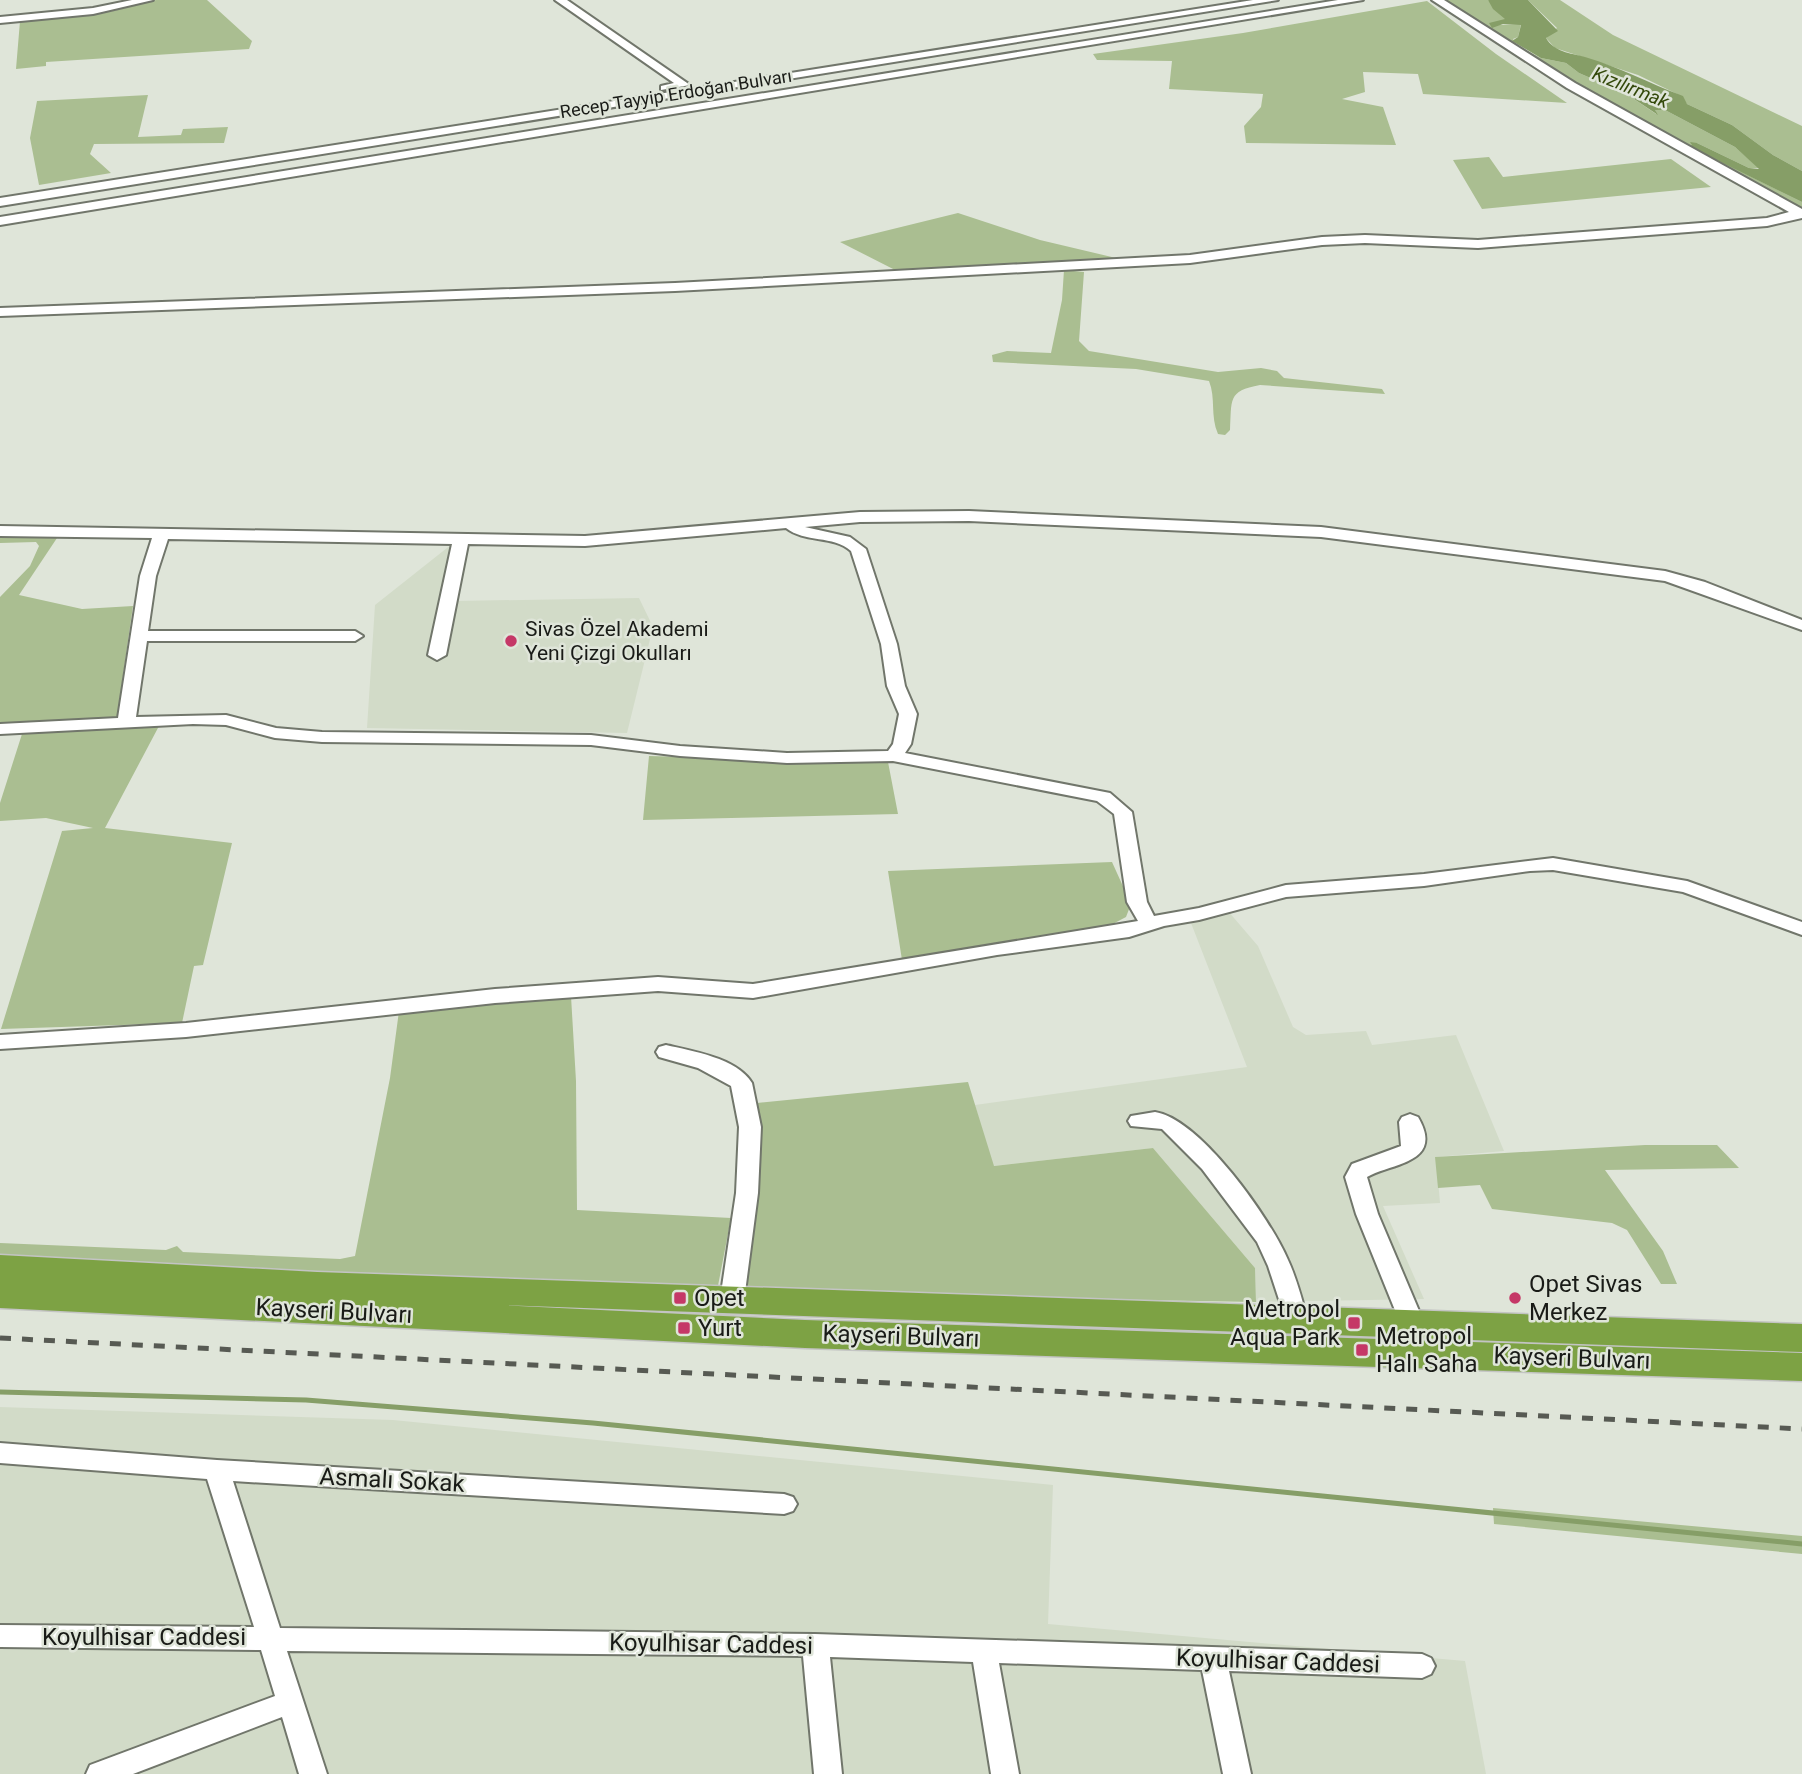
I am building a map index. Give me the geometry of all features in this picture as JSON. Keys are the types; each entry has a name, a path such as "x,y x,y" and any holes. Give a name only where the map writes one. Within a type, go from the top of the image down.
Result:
{"highway":[{"name":"Kayseri Bulvarı","path":"0,1268 317,1285 1802,1338"},
{"name":"Kayseri Bulvarı","path":"0,1294 805,1334 1802,1367"}],"street":[{"path":"0,20 93,11 148,0"},
{"path":"0,194 85,184 559,109 684,85 560,0"},
{"name":"Recep Tayyip Erdoğan Bulvarı","path":"0,202 62,192 85,184 109,184 542,116 559,109 576,111 1273,0"},
{"name":"Recep Tayyip Erdoğan Bulvarı","path":"0,221 1358,0"},
{"path":"1437,0 1495,41 1587,97 1802,214"},
{"path":"1196,12 1213,24"},
{"path":"1158,17 1177,31"},
{"path":"576,111 589,126"},
{"path":"542,116 554,132"},
{"path":"109,184 118,202"},
{"path":"62,192 72,209"},
{"path":"0,312 675,287 1080,266 1223,256 1348,239 1448,245 1509,243 1768,222 1802,214"},
{"path":"0,531 585,541 886,516 946,516 1321,532 1644,572 1685,580 1764,614 1802,625"},
{"path":"789,523 809,536 843,540 855,544 858,549 888,644 896,686 908,714 902,744 893,756"},
{"path":"126,722 148,576 162,532"},
{"path":"437,655 461,540"},
{"path":"138,636 355,636"},
{"path":"0,729 226,720 275,733 322,737 591,740 680,751 774,757 893,756 1059,786 1103,797 1114,804 1123,812 1138,902 1149,924"},
{"path":"0,1042 186,1030 495,996 658,984 752,991 997,949 1129,931 1286,891 1424,880 1504,867 1553,864 1687,887 1802,929"},
{"path":"666,1052 698,1059 726,1072 741,1083 750,1127 747,1193 732,1300"},
{"path":"1139,1121 1161,1120 1170,1124 1205,1156 1271,1246 1280,1266 1296,1321"},
{"path":"1410,1122 1413,1138 1410,1150 1403,1156 1360,1170 1356,1177 1367,1214 1413,1325"},
{"name":"Asmalı Sokak","path":"0,1453 217,1470 784,1504"},
{"path":"217,1470 313,1774"},
{"name":"Koyulhisar Caddesi","path":"0,1636 815,1645 1422,1666"},
{"path":"815,1645 828,1774"},
{"path":"984,1651 1005,1774"},
{"path":"1213,1658 1237,1774"},
{"path":"100,1774 290,1702"}],"shaded area":[{"path":"156,0 207,0 252,41 249,49 46,62 46,66 16,69 20,21 113,11"},
{"path":"1442,0 1488,0 1506,19 1499,25 1521,24 1518,37 1513,39 1516,45 1541,58 1566,63 1579,73 1625,93 1656,114 1655,110 1665,110 1735,147 1759,168 1749,168 1697,143 1689,146 1802,202 1802,210 1591,96"},
{"path":"1528,0 1560,0 1613,35 1802,126 1802,171 1773,155 1732,125 1687,104 1677,94 1638,75 1555,48 1546,38 1557,28"},
{"path":"1427,1 1496,54 1567,103 1423,94 1418,74 1363,72 1365,92 1342,99 1383,107 1396,145 1246,143 1244,126 1261,107 1263,94 1169,89 1172,61 1097,60 1093,54 1243,33"},
{"path":"148,95 138,137 181,135 183,129 228,127 224,143 94,144 90,154 111,173 39,185 30,138 37,101"},
{"path":"1489,157 1503,177 1671,159 1711,187 1482,209 1453,160"},
{"path":"958,213 1040,240 1116,258 1098,262 899,272 840,242"},
{"path":"1064,270 1084,272 1079,341 1089,351 1218,372 1261,368 1277,371 1284,378 1382,389 1385,394 1260,385 1249,387 1233,398 1230,430 1225,435 1218,434 1209,381 1136,369 993,362 992,355 1007,351 1051,353 1062,300"},
{"path":"0,534 59,535 19,595 82,609 133,606 117,717 0,725 0,597 30,566 39,546 36,542 0,543"},
{"name":"Sivas Özel Akademi Yeni Çizgi Okulları","path":"452,544 455,601 639,598 653,627 627,733 367,728 375,605"},
{"path":"159,726 105,828 232,843 203,965 194,966 182,1023 1,1029 62,831 93,828 46,818 0,821 0,803 22,734"},
{"path":"649,756 888,762 898,814 643,820"},
{"path":"1112,862 1131,904 1126,917 1103,929 902,960 888,871"},
{"path":"1228,911 1258,946 1293,1027 1306,1035 1366,1031 1372,1045 1456,1035 1504,1151 1436,1157 1440,1203 1383,1206 1424,1299 1256,1302 1255,1268 1153,1148 993,1166 975,1105 1247,1067 1191,923"},
{"path":"571,996 576,1081 577,1210 731,1218 717,1291 0,1257 0,1243 166,1250 177,1246 183,1252 340,1259 355,1256 390,1078 399,1011"},
{"path":"968,1082 994,1166 1153,1148 1255,1268 1256,1302 746,1293 757,1103"},
{"path":"1645,1145 1717,1145 1739,1168 1605,1170 1663,1251 1677,1284 1661,1284 1627,1230 1612,1223 1492,1209 1480,1185 1438,1188 1435,1157"},
{"path":"0,1407 393,1420 1053,1485 1048,1624 1465,1661 1486,1774 0,1774"},
{"path":"1493,1508 1802,1536 1802,1554 1494,1524"}],"water":[{"name":"Kızılırmak","path":"1488,0 1528,0 1558,31 1546,38 1558,49 1611,66 1683,96 1687,104 1732,125 1773,155 1802,171 1802,202 1688,146 1692,145 1690,142 1697,143 1749,168 1759,169 1735,147 1665,110 1655,110 1658,115 1625,93 1579,73 1566,63 1541,58 1512,41 1518,37 1521,25 1503,24 1492,28 1489,23 1505,19 1493,9"}],"waterway":[{"path":"0,1392 306,1400 593,1423 1802,1544"}],"railway":[{"path":"0,1338 1802,1429"}],"place":[{"name":"Sivas Özel Akademi Yeni Çizgi Okulları","path":"511,641"},
{"name":"Opet","path":"680,1298"},
{"name":"Opet Sivas Merkez","path":"1515,1298"},
{"name":"Metropol Aqua Park","path":"1354,1323"},
{"name":"Yurt","path":"684,1328"},
{"name":"Metropol Halı Saha","path":"1362,1350"}]}
